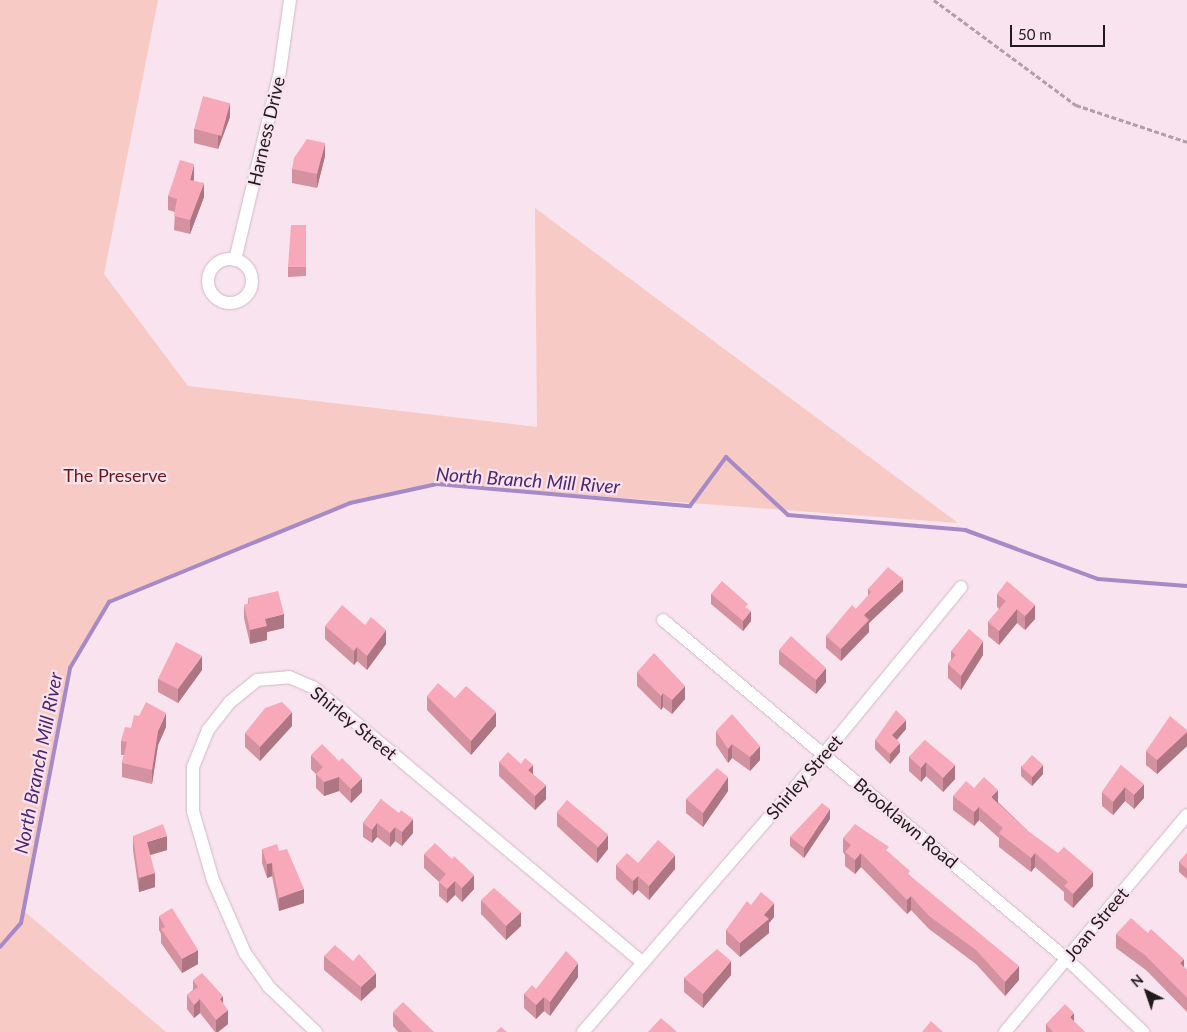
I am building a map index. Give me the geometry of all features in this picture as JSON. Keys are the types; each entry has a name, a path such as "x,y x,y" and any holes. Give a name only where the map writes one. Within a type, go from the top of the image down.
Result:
{"street":[{"name":"Harness Drive","path":"235,260 280,71 290,0"},
{"name":"Shirley Street","path":"583,1032 824,754 961,587"},
{"name":"Brooklawn Road","path":"663,620 1067,959 1143,1032"},
{"name":"Shirley Street","path":"316,1032 269,988 244,953 213,880 193,811 193,767 208,730 230,702 256,680 289,677 313,687 643,963"},
{"name":"Joan Street","path":"1005,1032 1187,815"}],"path":[{"path":"934,0 1076,105 1187,142"}],"green space":[{"name":"The Preserve","path":"0,0 158,0 104,274 188,386 537,427 535,208 958,523 437,484 350,503 109,602 70,669 24,911 166,1032 0,1032"}],"building":[{"path":"203,96 230,103 221,136 194,129"},
{"path":"307,139 325,143 317,174 292,169 294,158"},
{"path":"180,160 194,164 190,180 204,183 190,220 174,216 177,199 168,196"},
{"path":"291,225 306,225 306,267 288,267"},
{"path":"888,567 903,579 864,615 869,620 841,649 826,636 852,605 856,609 871,592 868,589"},
{"path":"722,581 748,604 745,607 751,611 743,621 711,594"},
{"path":"1007,581 1035,605 1025,616 1017,609 999,631 988,622 1006,601 997,594"},
{"path":"278,591 284,614 265,619 267,626 250,630 244,605 249,603 248,598"},
{"path":"342,605 365,625 371,617 386,630 367,656 357,647 354,651 325,626"},
{"path":"969,629 983,641 961,676 948,664 956,655 951,651"},
{"path":"791,636 826,668 816,680 779,650"},
{"path":"176,642 202,656 178,689 158,679"},
{"path":"654,653 685,686 672,700 663,693 661,696 637,672"},
{"path":"438,683 455,698 466,686 496,712 471,741 427,696"},
{"path":"146,702 166,713 158,731 152,770 122,763 127,742 121,741 125,727 131,728 134,715 139,716"},
{"path":"282,702 292,712 260,747 245,733 265,708"},
{"path":"896,710 906,720 892,735 900,743 890,754 875,740"},
{"path":"732,714 760,746 750,757 732,744 728,749 716,731"},
{"path":"1170,716 1187,732 1157,760 1146,751"},
{"path":"925,740 955,765 943,778 926,762 921,768 909,757"},
{"path":"322,744 339,761 342,758 362,778 351,789 339,777 324,782 316,774 323,767 311,755"},
{"path":"508,752 521,764 525,758 533,765 528,770 546,785 535,796 499,762"},
{"path":"1032,755 1043,765 1032,777 1021,767"},
{"path":"1121,765 1144,784 1134,795 1125,787 1113,802 1102,792"},
{"path":"717,768 728,777 703,813 686,799"},
{"path":"984,777 998,790 991,797 1028,831 1058,853 1064,847 1093,872 1073,894 1064,886 1068,882 1035,853 1031,858 999,833 1003,828 979,807 974,812 953,796 966,781 974,788"},
{"path":"381,799 399,813 401,810 413,819 402,832 395,827 390,833 377,823 372,830 363,823"},
{"path":"567,800 608,835 598,847 557,812"},
{"path":"822,803 830,809 804,848 790,837"},
{"path":"163,824 167,836 147,842 155,873 139,878 133,836"},
{"path":"855,824 889,847 886,850 910,871 908,874 1019,966 1005,982 976,950 929,916 911,896 907,900 861,853 855,860 845,852 851,845 843,838"},
{"path":"658,840 675,855 649,886 638,876 633,881 616,865 627,853 638,863"},
{"path":"435,843 452,859 454,856 474,875 462,888 455,881 447,889 439,882 446,874 424,854"},
{"path":"277,844 279,851 287,849 304,889 279,898 272,863 267,864 262,849"},
{"path":"1187,853 1187,869 1179,862"},
{"path":"494,888 521,912 506,926 481,900"},
{"path":"761,892 774,903 764,915 769,919 740,943 726,930 747,901 751,905"},
{"path":"172,908 198,950 182,959 161,929 165,927 159,916"},
{"path":"1131,918 1148,933 1151,929 1184,959 1180,963 1187,970 1187,998 1146,956 1116,934"},
{"path":"335,945 353,961 359,954 376,973 361,987 324,956"},
{"path":"717,949 731,961 703,994 684,978"},
{"path":"566,951 578,963 550,1002 544,997 536,1005 524,994 532,985 536,989"},
{"path":"202,973 223,996 220,999 228,1010 216,1020 200,999 194,1005 187,995 198,987 193,980"},
{"path":"403,1002 434,1032 412,1032 393,1012"},
{"path":"1065,1004 1074,1013 1070,1017 1085,1032 1053,1032 1046,1024"},
{"path":"661,1018 676,1031 676,1032 648,1032"},
{"path":"931,1021 942,1031 942,1032 922,1032"},
{"path":"501,1027 507,1032 496,1032"}],"waterway":[{"name":"North Branch Mill River","path":"0,947 21,923 70,668 109,602 350,503 437,484 690,506 726,457 788,515 965,530 1098,579 1187,586"}]}
